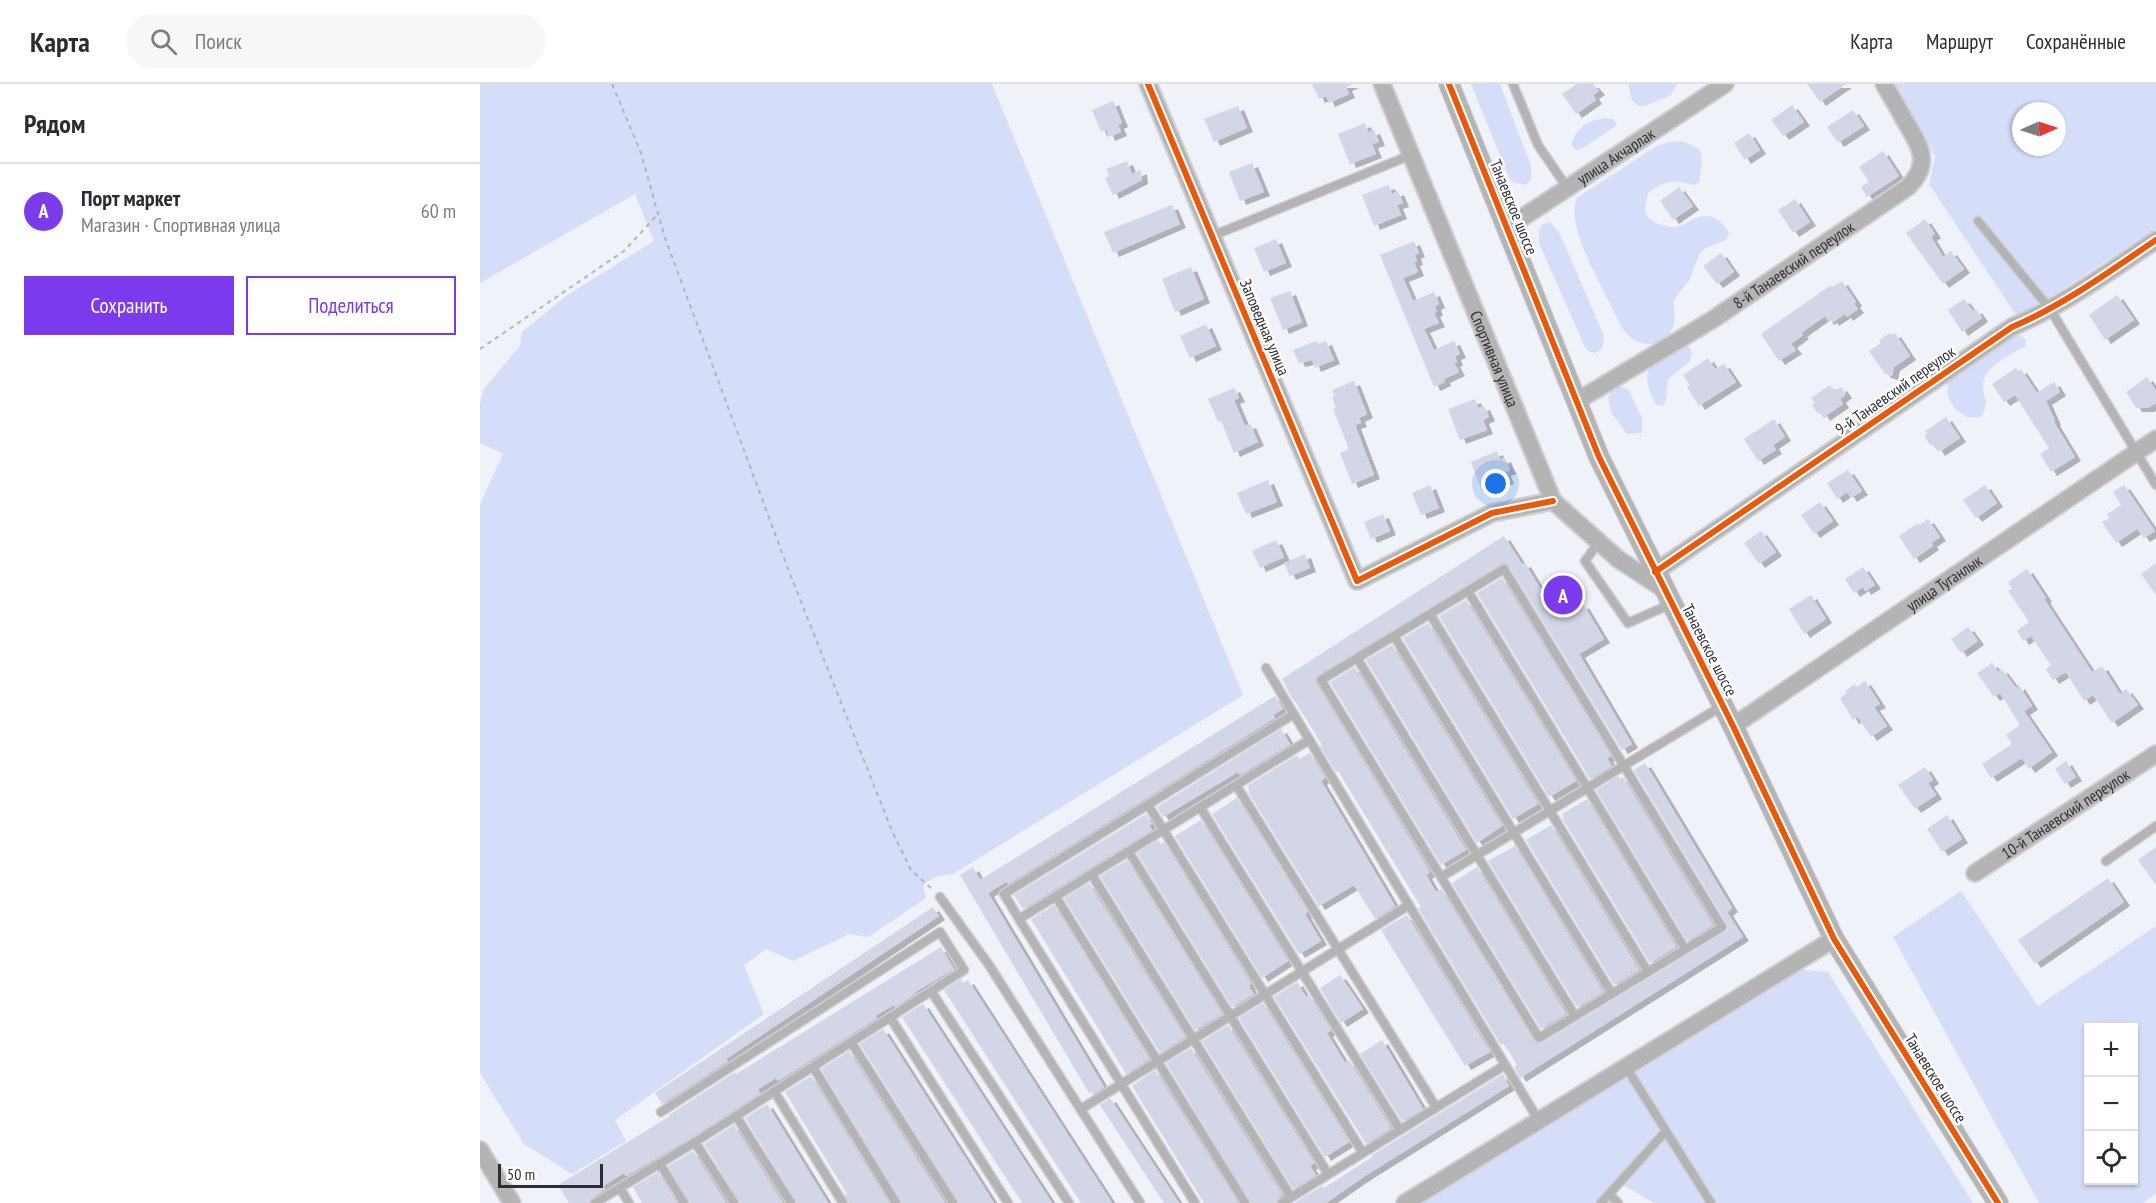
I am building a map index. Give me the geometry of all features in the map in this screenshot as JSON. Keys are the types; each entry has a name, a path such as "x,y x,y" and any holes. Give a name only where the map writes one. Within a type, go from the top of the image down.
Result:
{"street":[{"name":"Заповедная улица","path":"1148,84 1357,581 1492,513 1553,501"},
{"name":"Спортивная улица","path":"1382,84 1553,501 1618,559 1663,588"},
{"name":"Танаевское шоссе","path":"1449,84 1599,457 1733,726 1834,939 1998,1203"},
{"name":"улица Акчарлак","path":"1508,227 1725,84"},
{"name":"8-й Танаевский переулок","path":"1577,401 1712,320 1908,187 1920,171 1922,153 1920,145 1884,84"},
{"name":"9-й Танаевский переулок","path":"1663,588 2012,327 2050,309 2156,240"},
{"name":"улица Туганлык","path":"1733,726 2156,439"},
{"name":"10-й Танаевский переулок","path":"1975,873 2156,754"},
{"path":"1405,1203 1834,939"},
{"path":"480,1150 512,1203"}],"lane":[{"path":"1513,84 1538,145 1568,189"},
{"path":"1212,236 1411,154"},
{"path":"1978,221 2050,309 2156,485"},
{"path":"1599,542 1585,561 1628,623 1663,588"},
{"path":"1504,569 1722,927 1539,1038 1322,680 1468,591 1504,569"},
{"path":"1468,591 1685,949"},
{"path":"1430,614 1648,972"},
{"path":"1394,636 1612,994"},
{"path":"1357,658 1575,1016"},
{"path":"1266,668 1539,1121"},
{"path":"1441,877 1722,705"},
{"path":"1195,1203 1004,894 1294,714"},
{"path":"1020,920 1309,740"},
{"path":"1236,785 1436,1107"},
{"path":"1148,805 1363,1153"},
{"path":"1200,807 1400,1130"},
{"path":"2106,861 2156,826"},
{"path":"1129,852 1328,1174"},
{"path":"1092,875 1291,1197"},
{"path":"940,897 989,965 1140,1203"},
{"path":"1056,897 1245,1203"},
{"path":"1081,1109 1409,905"},
{"path":"595,1203 695,1142 964,970 940,932 661,1112"},
{"path":"931,991 1069,1203"},
{"path":"890,1017 1008,1203"},
{"path":"851,1042 953,1203"},
{"path":"1282,1203 1505,1065"},
{"path":"813,1067 896,1203"},
{"path":"1626,1067 1712,1203"},
{"path":"774,1091 843,1203"},
{"path":"736,1116 791,1203"},
{"path":"1601,1203 1666,1131"},
{"path":"695,1142 734,1203"},
{"path":"660,1164 684,1203"},
{"path":"620,1188 629,1203"},
{"path":"1609,1194 1618,1203"}],"path":[{"path":"612,84 641,153 664,235 790,574 892,831 911,870 940,897"},
{"path":"480,349 624,251 658,214"}],"shaded area":[{"path":"480,84 992,84 1243,695 953,874 937,876 923,885 926,898 868,937 849,934 793,961 766,949 744,965 764,1014 615,1120 626,1141 572,1174 524,1144 480,1073 480,504 503,454 480,443 480,402 484,389 520,346 522,332 566,296 654,241 635,194 480,283"},
{"path":"1471,84 1500,84 1531,166 1531,180 1525,185 1512,182 1508,175"},
{"path":"1628,84 1677,84 1671,95 1644,106 1637,105 1632,100"},
{"path":"1894,84 2156,84 2156,229 2018,318 1929,184 1935,156"},
{"path":"1613,119 1617,125 1583,148 1576,150 1571,145 1580,129 1594,121"},
{"path":"1681,141 1697,148 1702,156 1700,181 1695,185 1670,182 1649,192 1645,208 1648,216 1655,223 1673,227 1699,217 1711,217 1720,222 1729,233 1726,240 1700,252 1690,279 1673,301 1675,319 1671,332 1666,338 1654,344 1647,344 1633,339 1619,323 1584,251 1575,222 1574,209 1577,198 1655,147 1668,142"},
{"path":"1550,222 1559,232 1604,336 1602,349 1595,353 1588,351 1584,345 1539,243 1539,230 1543,224"},
{"path":"2020,335 2025,339 2026,346 1992,367 1984,379 1986,404 1981,417 1967,417 1955,409 1948,397 1947,383 1954,372 2006,337"},
{"path":"1684,344 1690,348 1692,355 1689,362 1668,379 1663,406 1656,405 1647,382 1650,367"},
{"path":"1615,385 1628,389 1642,418 1642,433 1627,434 1611,412 1608,397"},
{"path":"1961,891 2038,1006 2156,926 2156,1193 2143,1203 2039,1203 1893,937"},
{"path":"1803,970 1828,972 1973,1203 1654,1203 1622,1184 1605,1203 1424,1203"}],"building":[{"path":"1312,84 1353,84 1346,87 1349,94 1329,103 1326,96 1319,99"},
{"path":"1577,84 1593,84 1599,91 1593,95 1596,100 1576,114 1562,94"},
{"path":"1807,84 1846,84 1820,102"},
{"path":"1113,101 1122,123 1118,125 1121,132 1109,137 1106,129 1101,132 1092,110"},
{"path":"1792,105 1804,122 1783,136 1771,120"},
{"path":"1238,106 1247,128 1214,142 1204,119"},
{"path":"1853,110 1864,126 1838,143 1827,127"},
{"path":"1365,123 1368,132 1374,130 1379,142 1372,144 1376,154 1350,164 1338,134"},
{"path":"1749,133 1760,150 1745,160 1734,143"},
{"path":"1883,151 1899,176 1867,197 1861,187 1869,182 1859,167"},
{"path":"1127,161 1132,174 1141,170 1142,180 1113,195 1105,178 1109,176 1106,169"},
{"path":"1252,163 1264,192 1240,201 1229,172"},
{"path":"1389,185 1392,194 1398,191 1403,203 1397,205 1401,215 1374,226 1362,195"},
{"path":"1679,187 1693,206 1673,220 1660,201"},
{"path":"1795,199 1810,222 1793,233 1778,210"},
{"path":"1172,205 1180,224 1113,253 1104,232"},
{"path":"1925,219 1935,234 1931,237 1943,257 1951,251 1964,269 1943,284 1906,233"},
{"path":"1276,239 1286,263 1264,272 1254,248"},
{"path":"1414,241 1419,253 1415,255 1417,261 1414,262 1418,272 1403,278 1413,301 1434,292 1439,304 1435,306 1437,312 1434,313 1439,323 1424,329 1434,350 1454,341 1460,354 1455,356 1457,362 1454,363 1459,372 1434,387 1380,255"},
{"path":"1721,253 1734,272 1717,284 1703,266"},
{"path":"1191,267 1204,299 1175,312 1162,279"},
{"path":"1842,281 1858,309 1847,317 1845,314 1833,322 1831,319 1828,321 1825,316 1801,333 1803,335 1791,344 1796,350 1779,361 1761,334 1831,285 1832,287"},
{"path":"1290,291 1302,322 1283,330 1270,298"},
{"path":"2117,295 2134,320 2105,340 2089,315"},
{"path":"1964,299 1973,311 1976,309 1982,318 1962,332 1948,310"},
{"path":"1206,324 1216,346 1190,358 1180,336"},
{"path":"1890,333 1892,335 1895,333 1910,356 1894,367 1892,376 1885,374 1869,351 1881,343 1879,340"},
{"path":"1316,341 1318,344 1326,341 1334,360 1315,368 1312,360 1299,363 1293,350"},
{"path":"1708,358 1715,369 1724,364 1736,382 1699,406 1687,387 1690,385 1683,375"},
{"path":"2016,368 2018,371 2021,369 2037,393 2054,382 2060,392 2046,401 2054,422 2075,457 2051,472 2040,454 2049,448 2015,395 2004,402 1992,384"},
{"path":"2147,377 2156,391 2156,403 2148,408 2136,408 2126,392"},
{"path":"1354,381 1367,414 1359,418 1361,423 1355,425 1374,475 1352,484 1340,453 1349,449 1333,409 1336,408 1332,390"},
{"path":"1830,385 1835,391 1841,387 1846,394 1840,399 1843,404 1824,417 1821,412 1818,414 1812,405 1815,403 1811,398"},
{"path":"1234,388 1239,398 1234,400 1245,426 1250,424 1258,442 1234,453 1221,421 1218,422 1208,399"},
{"path":"1475,399 1478,408 1484,406 1489,417 1483,420 1487,430 1460,440 1448,409"},
{"path":"1946,417 1960,438 1939,452 1934,444 1931,446 1924,436 1927,434 1925,431"},
{"path":"1774,419 1785,437 1773,445 1776,450 1758,461 1744,439"},
{"path":"1497,451 1500,460 1505,458 1510,470 1505,472 1508,480 1482,491 1471,462"},
{"path":"1848,470 1862,491 1851,498 1847,492 1837,499 1827,483"},
{"path":"1268,480 1277,502 1246,514 1237,493"},
{"path":"1430,485 1439,508 1421,515 1412,493"},
{"path":"1985,485 1997,503 1976,518 1963,500"},
{"path":"2124,485 2155,531 2144,538 2137,529 2116,543 2102,522 2109,518 2107,514 2121,505 2113,492"},
{"path":"1820,502 1833,521 1814,534 1801,515"},
{"path":"1383,514 1390,531 1371,539 1364,522"},
{"path":"1928,519 1940,537 1931,543 1933,546 1914,559 1899,536"},
{"path":"1761,531 1776,552 1759,564 1744,543"},
{"path":"1504,536 1522,564 1525,563 1541,590 1562,576 1580,606 1583,604 1604,639 1579,654 1632,744 1622,750 1509,566 1504,563 1318,675 1316,683 1430,872 1426,875 1436,892 1441,889 1534,1041 1539,1044 1728,930 1727,924 1634,770 1645,763 1732,908 1727,912 1743,937 1520,1078 1514,1067 1517,1065 1504,1043 1501,1045 1418,908 1421,907 1338,771 1336,772 1320,746 1322,745 1282,679"},
{"path":"1276,540 1284,557 1260,568 1252,551"},
{"path":"1305,554 1310,568 1290,576 1284,563"},
{"path":"2156,563 2156,595 2141,574"},
{"path":"1863,567 1875,585 1865,591 1863,587 1854,593 1845,579"},
{"path":"2027,569 2092,672 2102,666 2120,694 2126,689 2138,705 2112,723 2093,695 2084,701 2066,672 2053,680 2046,669 2051,665 2031,636 2023,641 2017,631 2029,622 2008,591 2012,589 2008,582"},
{"path":"1502,578 1611,756 1607,758 1612,766 1590,779 1477,593"},
{"path":"1811,595 1826,619 1804,634 1789,609"},
{"path":"1466,600 1576,781 1549,797 1439,616"},
{"path":"1428,623 1538,804 1513,819 1403,638"},
{"path":"1968,627 1978,641 1961,653 1951,639"},
{"path":"1392,645 1502,826 1477,843 1366,660"},
{"path":"1992,663 1998,672 2002,669 2016,688 2019,685 2032,706 2024,711 2052,752 2029,769 2022,758 1991,778 1982,764 2012,744 2006,735 2020,725 2000,693 1994,697 1977,673"},
{"path":"1355,667 1466,850 1441,865 1330,682"},
{"path":"1865,681 1880,704 1874,707 1887,726 1871,737 1858,717 1853,720 1840,698 1855,684 1857,687"},
{"path":"1275,696 1283,709 1273,715 1275,718 1008,884 1006,882 988,893 1104,1087 1093,1094 1089,1093 960,875 973,867 980,880"},
{"path":"1281,729 1290,744 1240,775 1238,772 1163,817 1157,807"},
{"path":"1310,753 1325,778 1321,781 1395,906 1375,919 1354,885 1319,906 1248,792 1250,791 1247,786 1297,755 1299,759"},
{"path":"2066,761 2076,777 2065,784 2055,769"},
{"path":"1925,767 1933,780 1928,783 1936,795 1915,809 1898,785"},
{"path":"1618,776 1623,777 1713,925 1687,941 1596,790"},
{"path":"1237,798 1308,912 1305,914 1321,941 1299,954 1212,814"},
{"path":"1587,799 1676,947 1650,963 1562,818 1564,817 1562,814"},
{"path":"1146,814 1152,824 1149,825 1152,830 1023,909 1014,895"},
{"path":"1947,815 1962,839 1942,852 1927,829"},
{"path":"1201,820 1288,961 1262,978 1175,836"},
{"path":"1551,825 1639,970 1614,985 1526,840"},
{"path":"1158,840 1161,844 1164,842 1251,984 1249,986 1254,994 1232,1007 1137,853"},
{"path":"1515,846 1603,992 1577,1007 1488,861"},
{"path":"2156,847 2156,885 2138,860"},
{"path":"1127,860 1222,1014 1195,1030 1100,876"},
{"path":"1477,867 1566,1014 1541,1029 1452,883"},
{"path":"2108,878 2124,902 2035,964 2018,940"},
{"path":"1089,883 1185,1037 1160,1053 1064,898"},
{"path":"1054,905 1149,1059 1126,1074 1031,919"},
{"path":"933,907 939,916 662,1104 655,1093"},
{"path":"1407,915 1490,1052 1465,1066 1381,930"},
{"path":"941,947 954,969 895,1007 894,1005 875,1016 877,1018 778,1081 776,1078 758,1089 760,1093 692,1137 626,1176 624,1173 603,1186 605,1189 589,1203 569,1203 558,1185 670,1116 735,1072 736,1074"},
{"path":"1340,975 1363,1009 1341,1023 1320,988"},
{"path":"961,979 963,983 968,980 1112,1203 1081,1203 944,990"},
{"path":"1297,982 1306,997 1309,995 1331,1030 1327,1033 1345,1063 1349,1060 1391,1128 1366,1144 1274,997"},
{"path":"1263,1003 1349,1142 1325,1157 1239,1018"},
{"path":"923,1004 1052,1203 1022,1203 902,1017"},
{"path":"1228,1025 1314,1163 1310,1166 1316,1175 1293,1189 1202,1041"},
{"path":"883,1029 994,1203 959,1203 860,1044"},
{"path":"1382,1040 1423,1109 1402,1121 1360,1054"},
{"path":"1191,1048 1282,1195 1276,1203 1251,1203 1166,1063"},
{"path":"849,1051 945,1203 902,1203 821,1069"},
{"path":"1155,1070 1238,1203 1204,1203 1132,1086"},
{"path":"1503,1074 1509,1086 1326,1203 1294,1203 1322,1186 1324,1188 1372,1155"},
{"path":"811,1076 889,1203 849,1203 845,1195 847,1194 785,1092"},
{"path":"1110,1098 1179,1203 1164,1203 1100,1105"},
{"path":"767,1104 828,1203 797,1203 745,1118"},
{"path":"734,1125 783,1203 740,1203 704,1144"},
{"path":"693,1151 726,1203 690,1203 668,1166"},
{"path":"658,1172 677,1203 642,1203 633,1187"}],"cycle path":[{"path":"1148,84 1357,581 1492,513 1553,501"},
{"path":"1449,84 1599,457 1733,726 1834,939 1998,1203"},
{"path":"1655,572 2012,327 2068,298 2156,240"}],"place":[{"name":"Порт маркет","path":"1563,595"}]}
